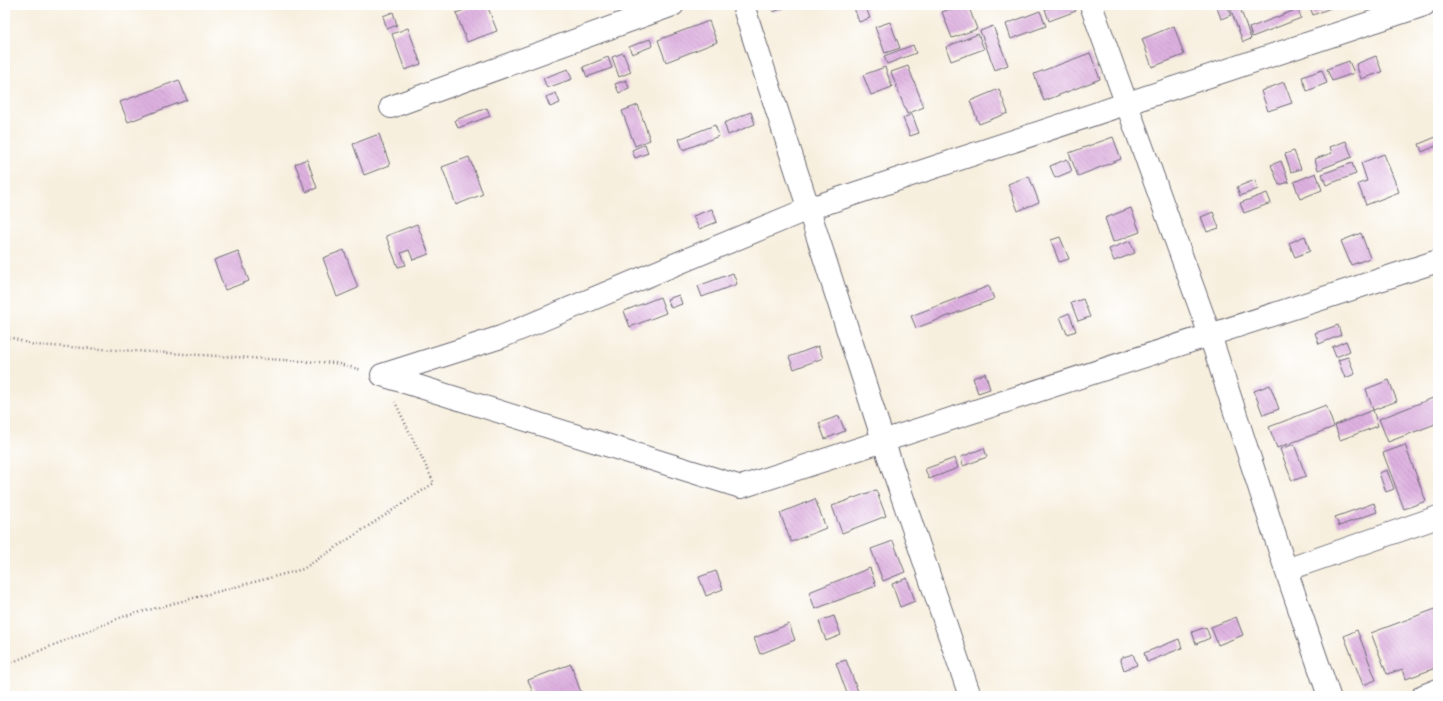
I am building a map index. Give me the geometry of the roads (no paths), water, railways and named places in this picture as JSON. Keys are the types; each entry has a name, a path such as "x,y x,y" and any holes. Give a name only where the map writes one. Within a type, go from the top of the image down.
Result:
{"street":[{"path":"391,107 673,5"},
{"path":"743,5 883,440 970,696"},
{"path":"1091,5 1210,335 1286,570 1329,696"},
{"path":"1424,5 808,209 501,337 382,375 742,487 1438,260"},
{"path":"1286,570 1438,517"},
{"path":"1422,696 1438,690"}]}
